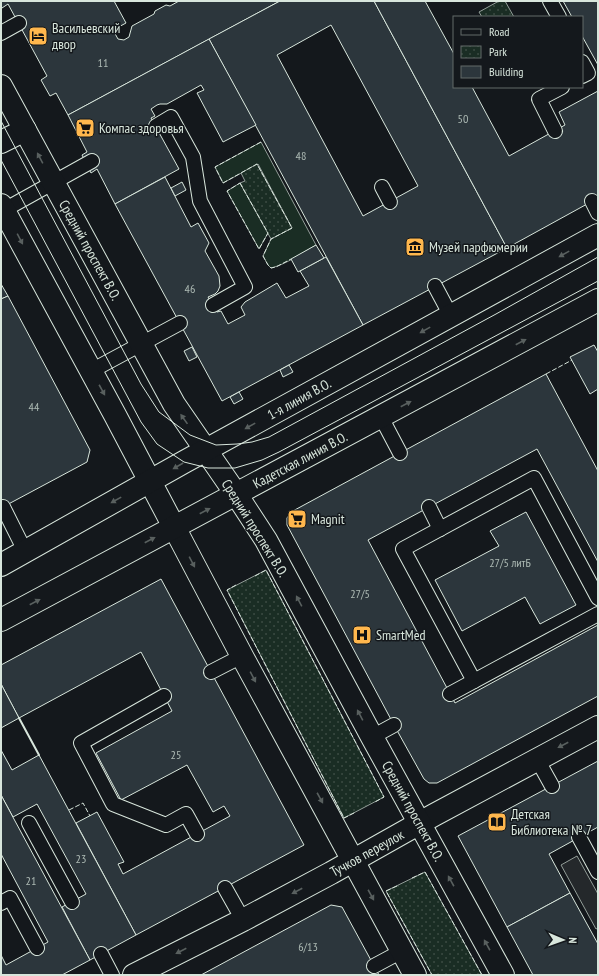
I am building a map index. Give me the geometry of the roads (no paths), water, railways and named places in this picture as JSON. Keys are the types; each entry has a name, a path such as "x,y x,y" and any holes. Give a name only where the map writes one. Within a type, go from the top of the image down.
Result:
{"main road":[{"name":"Средний проспект В.О.","path":"1,86 174,404 266,540 503,975"},
{"path":"1,142 25,130"},
{"path":"2,207 91,370 242,656 415,975"},
{"name":"1-я линия В.О.","path":"1,565 150,481 598,235"},
{"name":"Кадетская линия В.О.","path":"1,620 598,300"},
{"name":"Тучков переулок","path":"134,975 243,920 598,727"}],"lane":[{"path":"550,1 558,16"},
{"path":"1,33 19,24"},
{"path":"583,64 588,73 583,76"},
{"path":"555,131 539,99 560,88"},
{"path":"156,126 172,118 193,157 200,201 245,287 213,305"},
{"path":"2,207 92,161"},
{"path":"382,187 390,202"},
{"path":"435,286 451,316"},
{"path":"91,370 180,323"},
{"path":"381,417 400,453"},
{"path":"474,681 403,549 534,478 598,598"},
{"path":"3,507 26,551"},
{"path":"429,507 440,529"},
{"path":"450,694 598,614"},
{"path":"211,672 242,656"},
{"path":"164,696 80,743 113,804 166,825 186,814 196,834"},
{"path":"372,737 394,725"},
{"path":"537,759 552,786"},
{"path":"29,823 72,902"},
{"path":"579,838 597,869"},
{"path":"225,888 243,920"},
{"path":"1,902 10,898 37,948"},
{"path":"374,966 402,951"},
{"path":"101,954 112,975"}],"tram line":[{"path":"1,121 141,384 159,412 190,435 216,445 252,442 269,437 598,257"},
{"path":"1,160 141,422 157,444 184,462 208,468 235,468 262,460 279,452 598,281"}],"place":[{"name":"Васильевский двор","path":"38,36"},
{"name":"Компас здоровья","path":"85,128"},
{"name":"Музей парфюмерии","path":"415,247"},
{"name":"Magnit","path":"297,519"},
{"name":"SmartMed","path":"362,635"},
{"name":"Детская Библиотека № 7","path":"497,822"}]}
